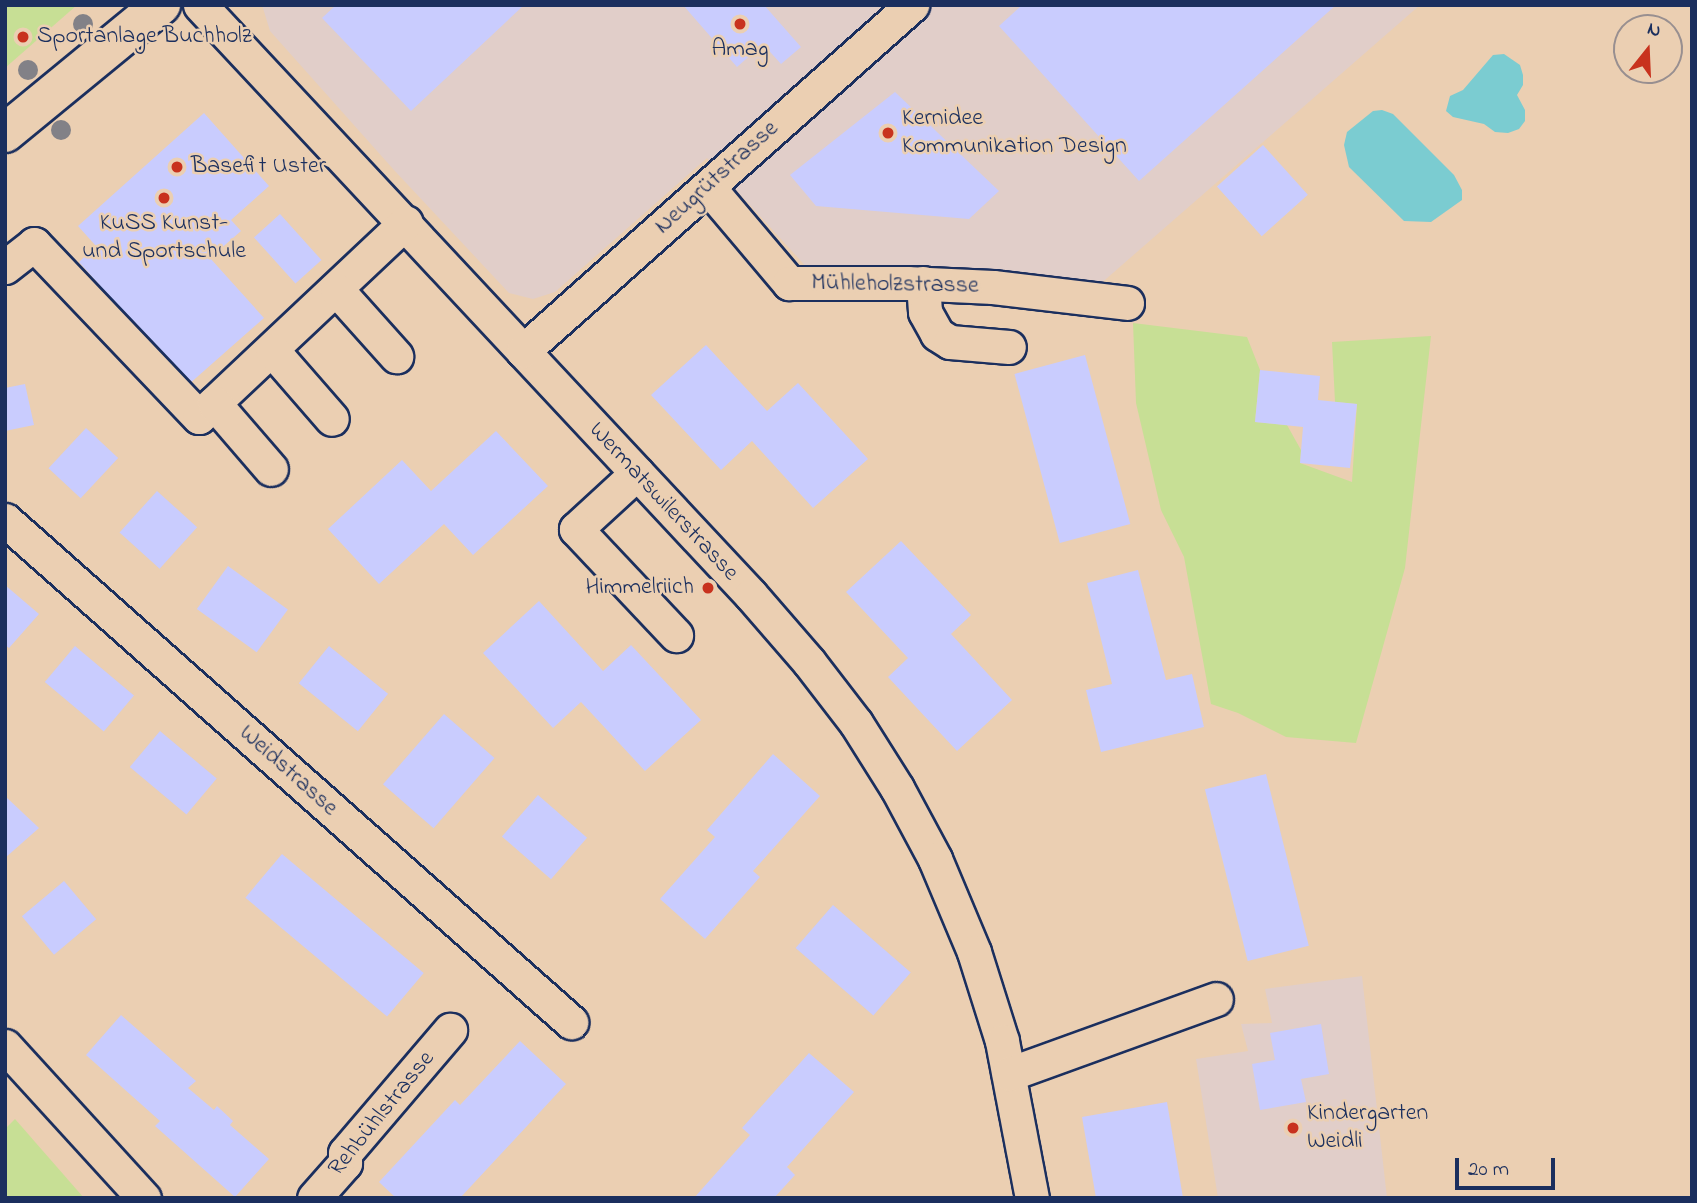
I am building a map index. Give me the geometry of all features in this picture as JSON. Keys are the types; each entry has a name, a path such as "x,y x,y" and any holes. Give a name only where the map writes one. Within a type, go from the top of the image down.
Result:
{"main road":[{"path":"5,134 161,5"}],"street":[{"name":"Wermatswilerstrasse","path":"200,5 406,222 809,662 856,723 897,788 935,859 974,952 1009,1074 1032,1198"},
{"name":"Neugrütstrasse","path":"523,351 912,5"},
{"name":"Mühleholzstrasse","path":"708,187 789,283 993,286 1127,303"},
{"path":"5,267 34,244 199,417 337,290 406,222"},
{"path":"923,283 925,312 937,334 950,342 1009,347"},
{"path":"337,290 396,356"},
{"path":"272,350 332,419"},
{"path":"214,404 271,469"},
{"path":"636,473 576,529 676,635"},
{"name":"Weidstrasse","path":"5,520 571,1022"},
{"path":"1009,1074 1216,999"},
{"name":"Rehbühlstrasse","path":"314,1198 345,1163 345,1153 450,1030"},
{"path":"5,1046 144,1198"}],"shaded area":[{"path":"262,5 1420,5 1098,286 810,271 707,158 555,292 533,299 509,293 394,170 270,31"},
{"name":"Kindergarten Weidli","path":"1362,976 1387,1198 1218,1198 1196,1059 1248,1051 1241,1024 1272,1023 1265,989"}],"green space":[{"name":"Sportanlage Buchholz","path":"5,5 77,5 5,68"},
{"path":"1133,323 1247,337 1260,370 1255,422 1287,425 1301,450 1300,463 1352,482 1357,404 1335,402 1332,342 1431,336 1405,568 1356,743 1286,737 1238,713 1211,704 1184,557 1161,510 1136,403"},
{"path":"15,1119 84,1198 5,1198 5,1129"}],"water":[{"path":"1504,54 1520,65 1523,75 1523,85 1517,95 1525,110 1525,121 1519,129 1508,133 1495,132 1484,124 1453,117 1446,111 1450,96 1463,90 1493,55"},
{"path":"1382,110 1393,114 1454,175 1462,190 1462,200 1431,222 1404,221 1349,167 1344,145 1347,132 1373,111"}],"building":[{"path":"336,5 524,5 411,111 322,18"},
{"name":"Amag","path":"683,5 764,5 801,47 781,64 763,44 737,67"},
{"path":"1022,5 1336,5 1139,181 999,26"},
{"path":"895,92 999,191 969,219 816,206 790,175"},
{"path":"204,113 269,186 231,220 241,231 210,258 264,318 188,385 79,262 96,246 78,226"},
{"path":"1263,145 1308,195 1262,236 1217,186"},
{"path":"280,214 321,260 295,283 254,237"},
{"path":"706,345 767,411 798,383 868,459 813,508 752,441 721,470 651,395"},
{"path":"1085,355 1130,524 1060,543 1014,374"},
{"path":"1260,370 1320,376 1318,400 1357,404 1350,468 1300,463 1303,427 1255,422"},
{"path":"25,384 34,425 5,431 5,388"},
{"path":"86,428 118,458 81,498 48,468"},
{"path":"496,431 548,486 473,555 444,524 379,584 328,529 402,460 431,491"},
{"path":"157,491 197,527 160,569 120,533"},
{"path":"901,541 971,615 951,634 1012,700 957,751 888,677 908,658 846,592"},
{"path":"228,566 288,609 257,652 197,609"},
{"path":"1138,570 1166,680 1192,674 1204,727 1101,752 1086,690 1112,684 1087,583"},
{"path":"5,585 39,614 9,648 5,645"},
{"path":"539,601 603,671 631,645 701,720 645,771 581,702 553,728 483,653"},
{"path":"75,646 134,695 104,731 45,682"},
{"path":"329,646 388,694 358,731 299,683"},
{"path":"444,714 495,758 434,828 383,784"},
{"path":"160,731 217,779 186,815 130,767"},
{"path":"773,754 820,796 753,871 760,877 705,939 660,899 715,837 707,830"},
{"path":"1266,774 1309,946 1248,961 1205,789"},
{"path":"538,795 587,838 551,879 502,837"},
{"path":"5,796 39,828 5,858"},
{"path":"282,854 424,973 387,1017 245,898"},
{"path":"64,881 96,919 54,955 22,916"},
{"path":"833,905 911,973 873,1016 796,948"},
{"path":"121,1015 196,1081 188,1088 214,1110 217,1106 233,1121 230,1125 269,1159 235,1197 155,1126 160,1121 86,1055"},
{"name":"Kindergarten Weidli","path":"1321,1024 1329,1074 1301,1079 1306,1102 1260,1110 1252,1064 1275,1060 1270,1033"},
{"path":"520,1041 566,1084 460,1198 396,1198 379,1182 455,1100 460,1105"},
{"path":"809,1053 854,1092 787,1167 795,1175 774,1198 694,1198 750,1135 742,1128"},
{"path":"1167,1102 1183,1198 1096,1198 1082,1117"}],"place":[{"name":"Amag","path":"740,24"},
{"name":"Sportanlage Buchholz","path":"23,37"},
{"name":"Kernidee Kommunikation Design","path":"888,133"},
{"name":"Basefit Uster","path":"177,167"},
{"name":"KuSS Kunst- und Sportschule","path":"164,198"},
{"name":"Himmelriich","path":"708,588"},
{"name":"Kindergarten Weidli","path":"1293,1128"}]}
